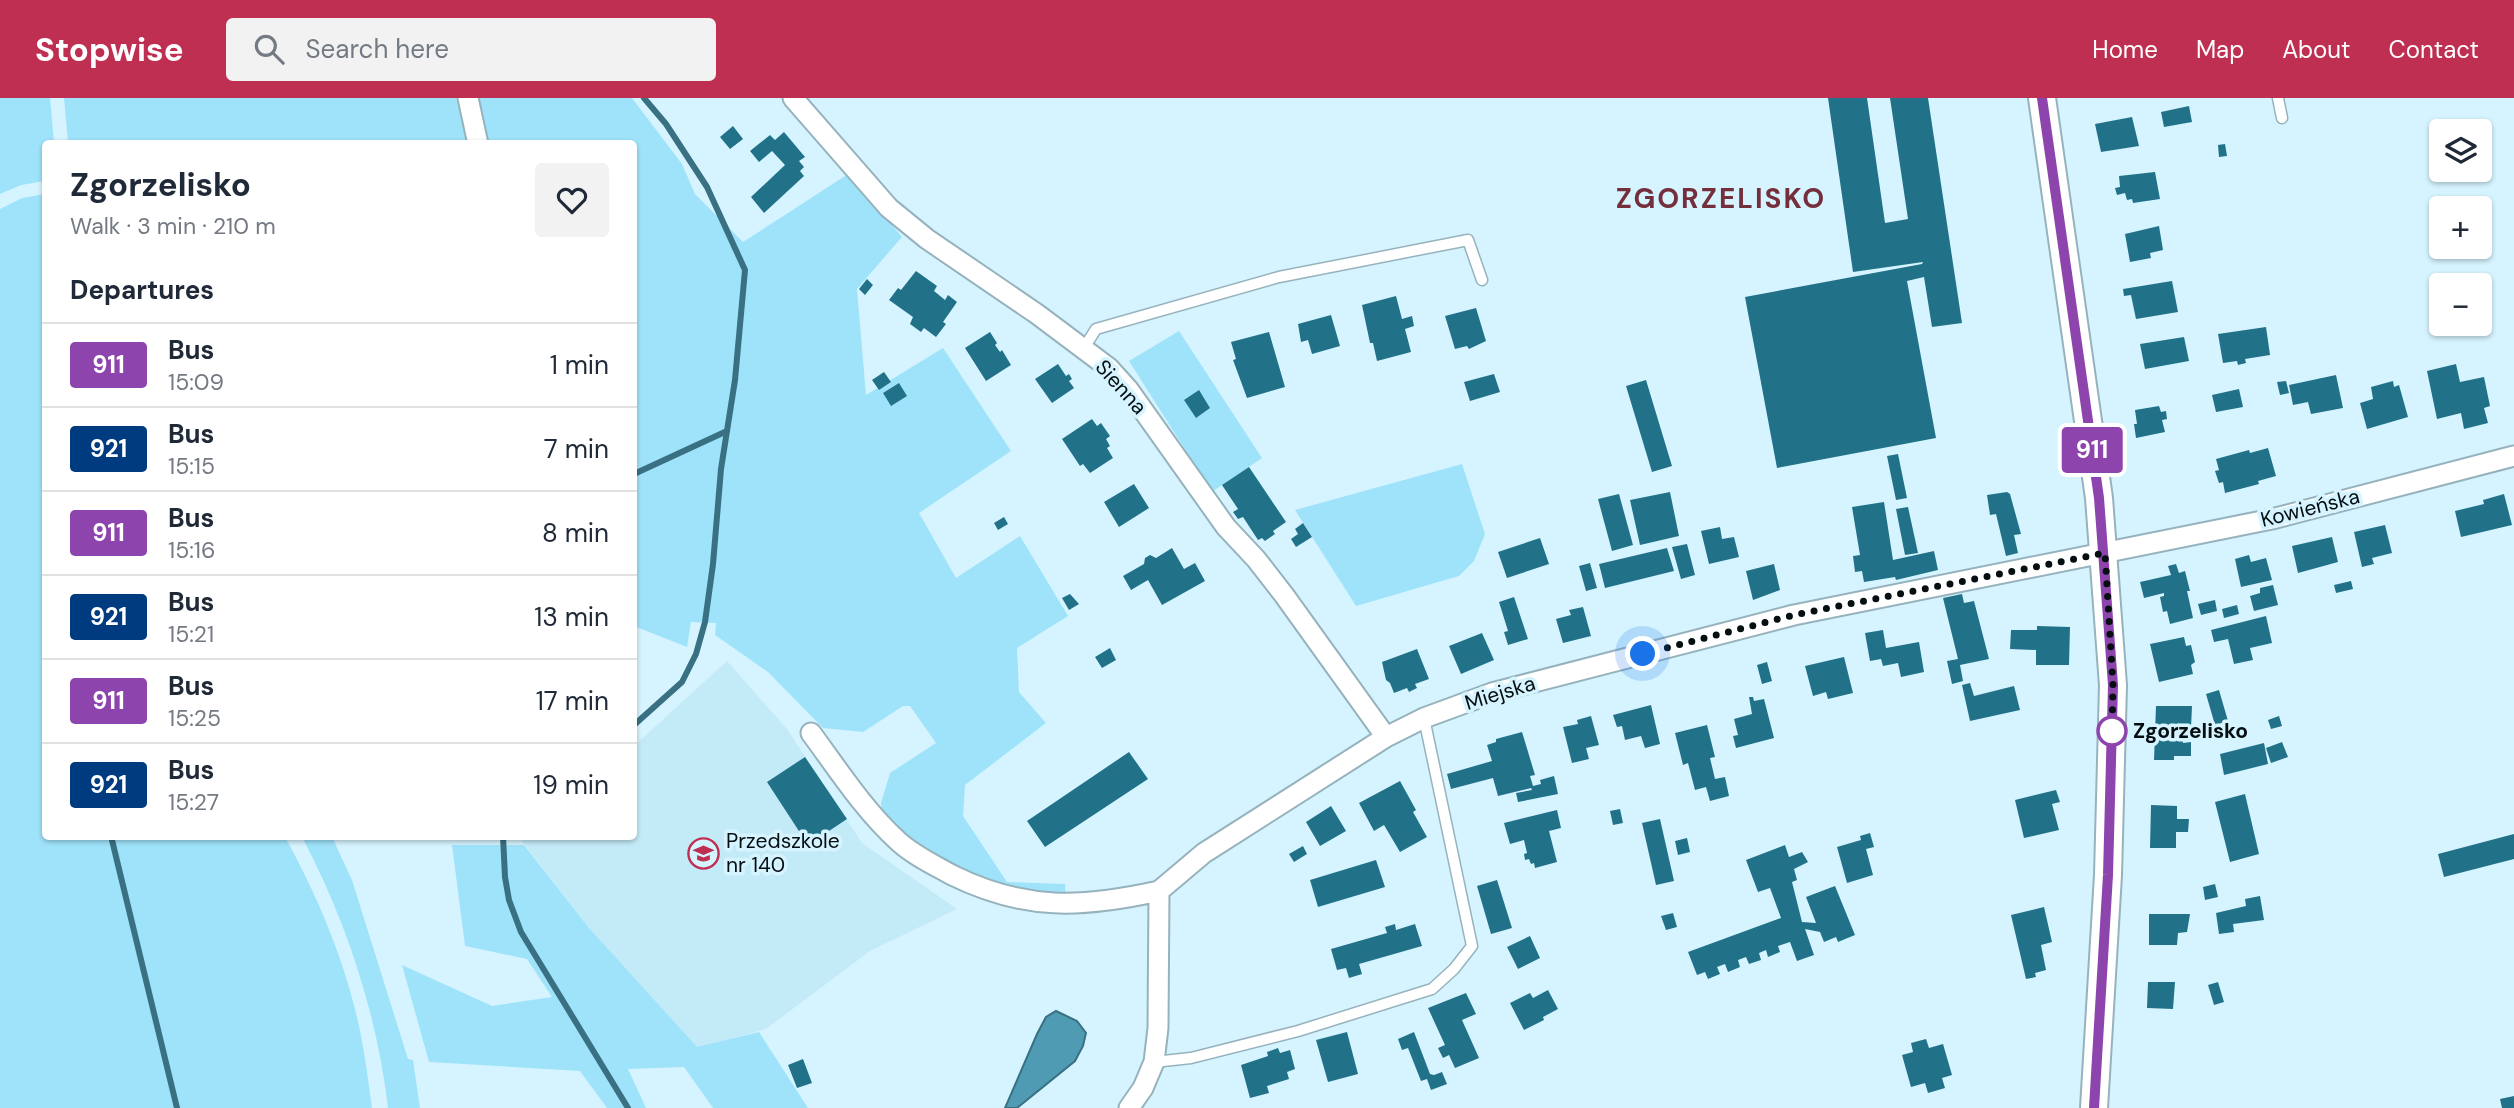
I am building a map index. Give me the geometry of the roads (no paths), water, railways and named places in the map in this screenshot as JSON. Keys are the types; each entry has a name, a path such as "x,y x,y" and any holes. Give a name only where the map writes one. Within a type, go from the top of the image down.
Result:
{"street":[{"path":"468,98 477,140"},
{"name":"Sienna","path":"793,98 889,208 927,239 1109,368 1128,389 1226,527 1284,595 1386,737"},
{"path":"2042,98 2099,498 2113,685 2108,875 2094,1108"},
{"name":"Kowieńska","path":"2105,553 2272,519 2514,456"},
{"name":"Miejska","path":"1159,891 1204,853 1386,737 1424,718 1492,693 1794,615 2105,553"},
{"path":"811,733 868,811 900,843 933,865 962,879 1016,898 1042,903 1104,902 1159,891 1158,1028 1154,1062 1143,1088 1129,1108"}],"lane":[{"path":"2278,98 2282,118"},
{"path":"1084,348 1096,329 1279,277 1468,240 1482,280"},
{"path":"1154,1062 1191,1058 1298,1031 1432,989 1454,969 1472,946 1424,718"}],"waterway":[{"path":"637,722 682,682 696,654 705,622 721,469 735,380 745,270 707,187 666,124 644,98"},
{"path":"637,473 727,431"},
{"path":"112,840 177,1108"},
{"path":"503,840 509,900 521,932 628,1108"}],"place":[{"name":"Zgorzelisko","path":"2112,731"},
{"name":"Przedszkole nr 140","path":"703,853"}],"district":[{"name":"ZGORZELISKO","path":"1721,198"}]}
